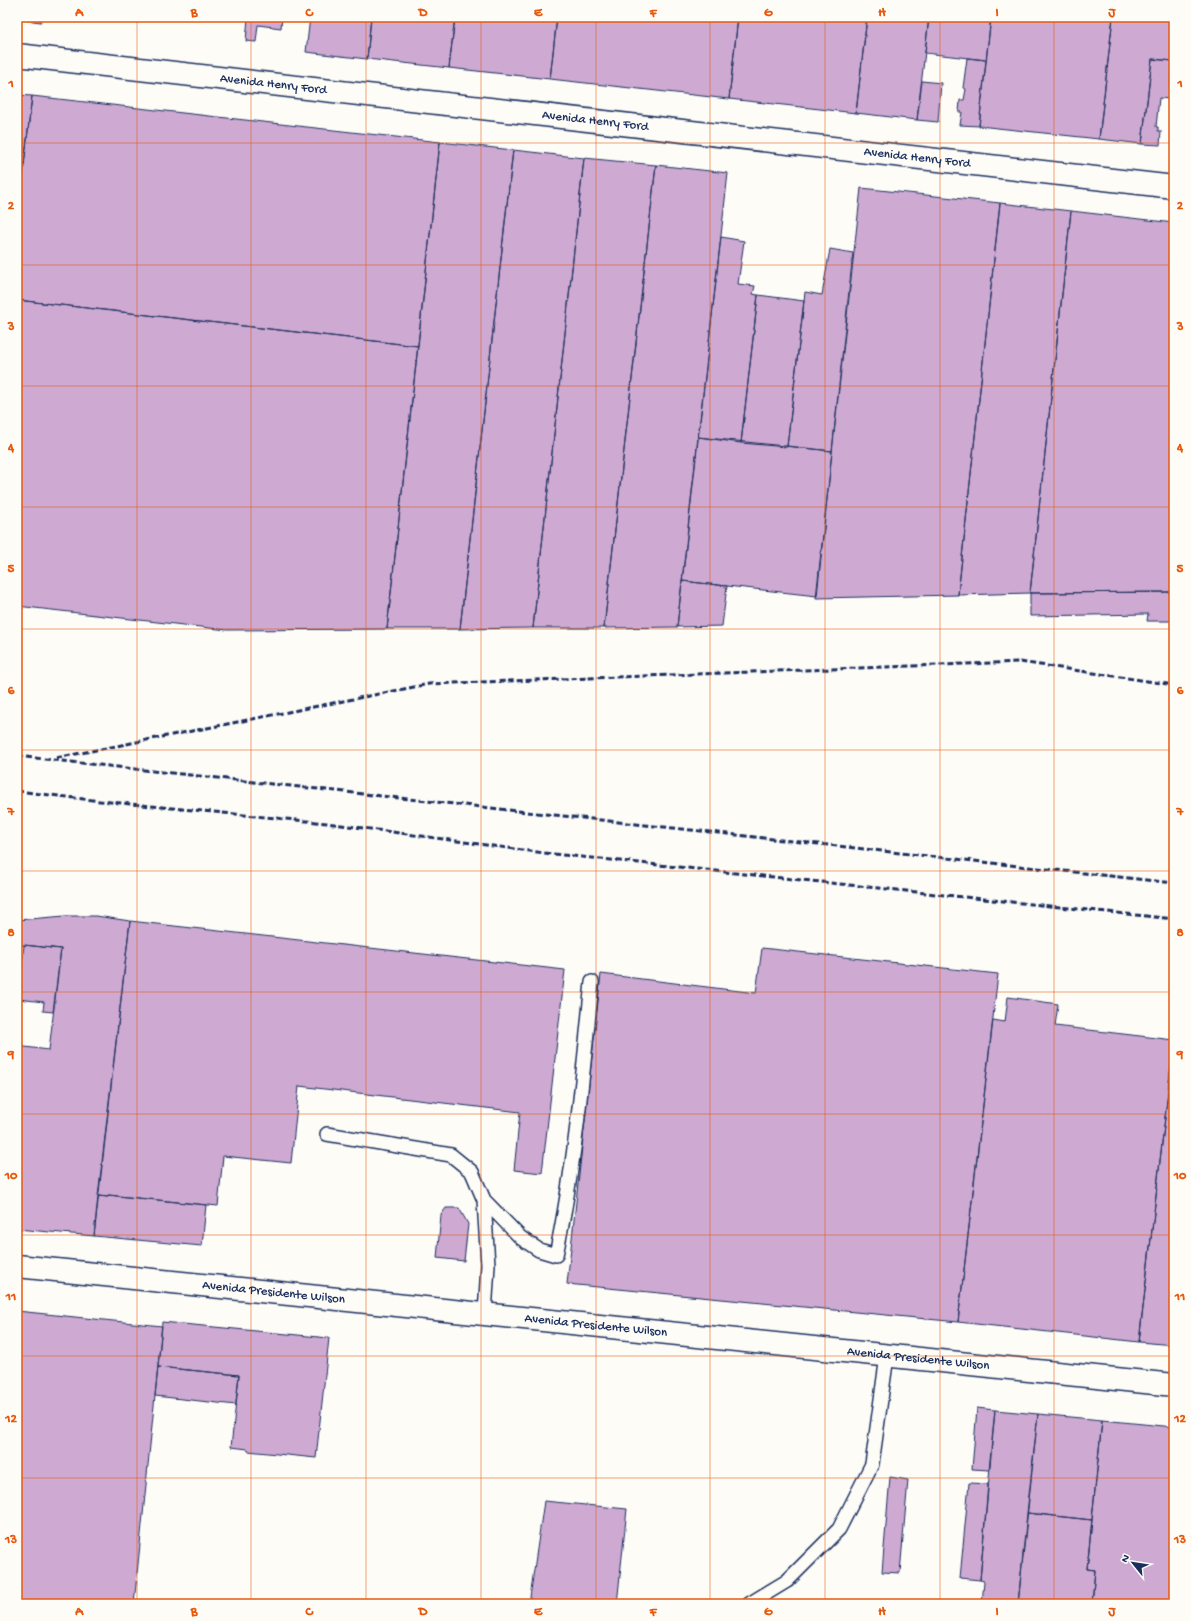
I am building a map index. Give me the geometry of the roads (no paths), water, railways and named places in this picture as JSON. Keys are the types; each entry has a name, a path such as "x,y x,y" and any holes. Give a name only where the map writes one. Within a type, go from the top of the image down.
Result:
{"main road":[{"name":"Avenida Henry Ford","path":"17,54 1174,187"},
{"name":"Avenida Presidente Wilson","path":"17,1266 1174,1385"}],"lane":[{"path":"484,1200 520,1238 539,1250 556,1255 565,1211 576,1134 592,982"},
{"path":"327,1134 451,1155 472,1172 484,1200 488,1265 485,1314"},
{"path":"749,1604 787,1581 839,1529 872,1464 887,1356"}],"railway":[{"path":"56,758 429,684 1020,662 1174,685"},
{"path":"17,756 1174,883"},
{"path":"17,791 100,801 327,823 544,853 1174,919"}]}
